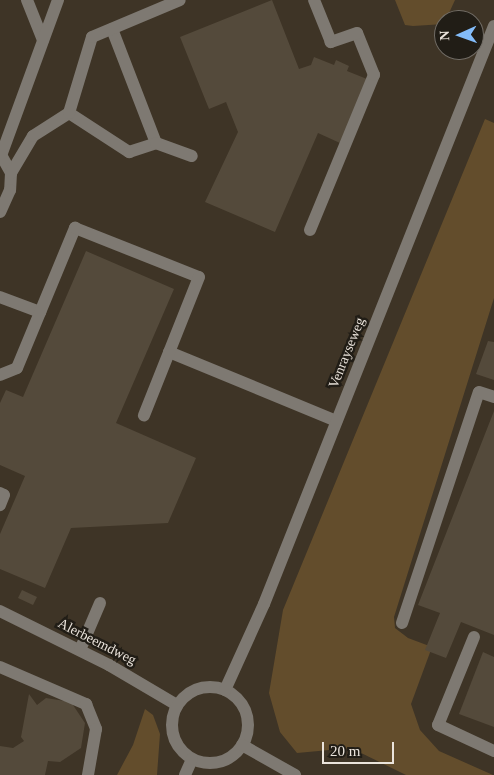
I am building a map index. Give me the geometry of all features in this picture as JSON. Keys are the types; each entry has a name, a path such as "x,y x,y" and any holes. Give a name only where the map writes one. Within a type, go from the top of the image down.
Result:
{"street":[{"path":"26,0 44,40"},
{"path":"11,173 1,153 58,0"},
{"path":"0,212 10,190 11,173 33,136 69,113 92,36 180,0"},
{"path":"310,230 374,75 357,33 331,42 314,0"},
{"name":"Venrayseweg","path":"225,690 264,604 494,26"},
{"path":"112,29 156,143"},
{"path":"69,113 129,152 156,143 192,156"},
{"path":"0,375 17,368 75,228 199,277 144,415"},
{"path":"0,296 40,312"},
{"path":"169,352 336,421"},
{"path":"402,623 479,392 494,396"},
{"path":"0,493 4,495 0,505"},
{"path":"80,650 100,603"},
{"name":"Alerbeemdweg","path":"0,611 156,690 177,705"},
{"path":"474,637 438,725 494,751"},
{"path":"0,666 86,704 96,729 88,775"},
{"path":"198,689 225,690 234,696 246,714 246,735 242,745 230,757 214,763 192,759 175,742 172,729 177,705 198,689"},
{"path":"242,745 294,775"},
{"path":"185,775 192,759"}],"shaded area":[{"path":"395,0 455,0 450,10 434,10 434,25 405,25"},
{"path":"485,119 494,123 494,298 394,617 395,628 408,638 432,647 411,704 420,730 439,751 493,775 406,775 351,748 297,753 280,732 269,693 283,610"},
{"path":"145,709 153,715 160,734 157,775 117,775 133,745"}],"building":[{"path":"272,0 299,69 311,65 314,57 334,65 336,60 349,66 347,71 367,79 340,143 318,133 275,232 205,202 238,132 226,102 209,109 180,37"},
{"path":"86,251 174,289 116,423 196,458 168,523 71,528 45,588 0,569 0,534 25,476 0,465 0,403 6,390 23,397"},
{"path":"488,341 494,342 494,380 476,374"},
{"path":"494,411 494,635 461,622 446,658 425,650 440,613 418,605"},
{"path":"22,590 37,597 33,605 18,598"},
{"path":"483,652 494,657 494,727 459,714"},
{"path":"29,694 37,705 46,698 71,702 85,723 81,748 60,762 48,761 45,775 0,775 0,746 13,748 24,741 21,737"}]}
